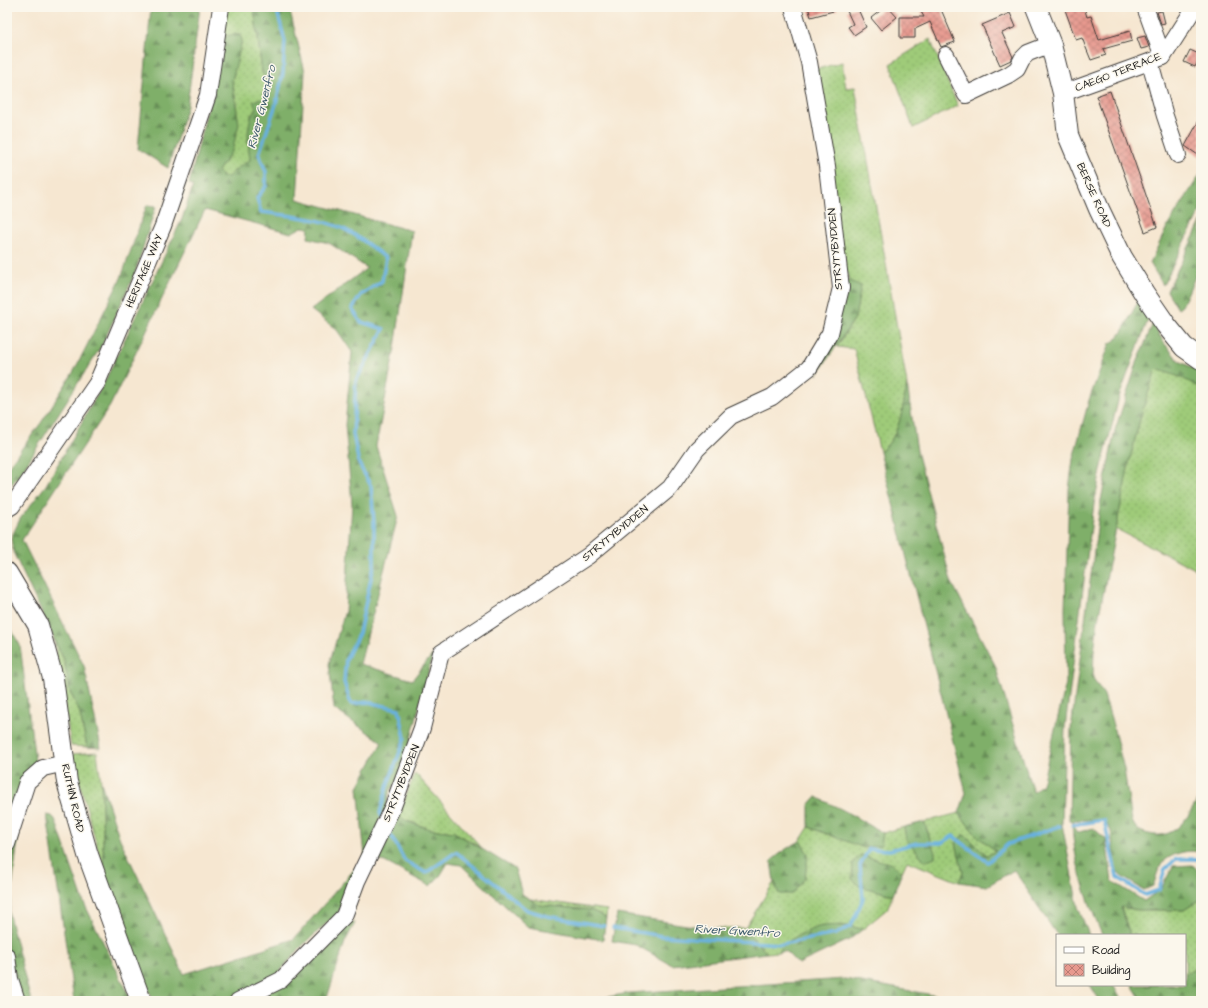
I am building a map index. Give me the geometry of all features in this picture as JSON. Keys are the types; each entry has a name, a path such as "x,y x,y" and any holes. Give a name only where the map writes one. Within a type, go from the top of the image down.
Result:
{"main road":[{"name":"BERSE ROAD","path":"1036,7 1051,44 1063,93 1068,135 1099,209 1122,256 1144,293 1166,325 1184,347 1201,359"},
{"name":"RUTHIN ROAD","path":"7,573 38,625 53,678 67,782 88,856 141,1001"}],"street":[{"name":"HERITAGE WAY","path":"7,510 12,506 97,383 163,226 208,95 220,7"},
{"name":"STRYTYBYDDEN","path":"238,1001 281,980 344,916 357,881 385,822 422,728 441,653 588,556 670,488 697,449 731,416 772,397 791,384 809,368 830,333 841,288 827,166 809,62 793,7"},
{"path":"1145,7 1157,59 1165,116 1178,155"},
{"name":"CAEGO TERRACE","path":"1063,93 1157,59 1195,7"},
{"path":"946,54 966,95 1008,75 1017,69 1022,59 1028,53 1051,44"},
{"path":"7,844 27,782 43,768 65,763"},
{"path":"7,956 10,979 17,1001"}],"green space":[{"path":"151,7 200,7 187,106 168,168 138,149"},
{"path":"223,7 254,7 262,72 270,89 265,100 251,115 248,140 250,160 240,166 228,177 222,177 218,171 232,151 237,105 232,81 242,40 220,38"},
{"path":"254,7 289,7 305,72 297,199 412,231 395,348 376,446 398,516 360,664 412,680 433,654 401,777 390,790 386,808 406,821 430,829 454,832 515,869 522,894 539,905 591,910 606,918 603,940 528,927 461,865 448,863 440,876 430,886 385,862 378,860 377,851 338,913 301,947 276,976 223,1001 155,1001 147,989 104,873 101,782 120,839 184,974 294,939 365,857 358,787 382,742 334,709 329,664 345,611 352,504 345,425 352,352 337,330 311,310 367,268 329,243 308,238 309,228 302,227 291,233 205,210 110,406 22,540 84,666 101,748 87,747 79,710 70,692 64,660 14,554 11,538 20,519 46,485 104,383 182,219 193,186 189,184 211,95 220,38 234,34 240,35 242,40 232,81 239,124 232,151 218,171 222,177 228,177 240,166 250,160 248,133 250,120 256,109 253,101 260,99 265,100 270,89 262,72"},
{"path":"930,39 958,106 913,128 890,64"},
{"path":"842,62 846,88 855,87 907,384 900,421 887,446 880,452 854,349 837,347 855,318 850,281 841,257 814,70"},
{"path":"1201,173 1201,210 1163,285 1150,263 1167,227"},
{"path":"147,205 156,206 135,273 102,345 19,476 7,489 7,468 41,423 74,371 121,278"},
{"path":"1201,222 1201,264 1182,306 1178,309 1167,291"},
{"path":"849,276 850,281 861,286 855,318 817,375 831,344"},
{"path":"1139,301 1149,317 1119,397 1094,504 1065,727 1062,824 1078,907 1089,934 1056,934 1014,870 987,886 959,882 963,872 956,843 964,834 987,855 996,851 976,835 959,813 966,793 880,452 887,446 900,421 907,384 917,451 951,581 995,665 1033,792 1042,784 1066,683 1065,610 1069,489 1073,459 1089,400 1110,343 1123,331"},
{"path":"1153,323 1164,343 1179,361 1201,372 1201,388 1180,377 1156,369 1141,415 1129,463 1098,620 1094,652 1093,678 1104,695 1111,718 1124,769 1132,821 1135,827 1149,834 1159,835 1167,834 1175,830 1187,817 1201,793 1201,853 1191,851 1180,853 1164,861 1160,867 1153,886 1144,890 1117,872 1111,831 1104,820 1073,820 1076,833 1093,828 1106,839 1112,881 1144,901 1161,889 1173,866 1193,865 1201,874 1201,899 1184,910 1138,910 1121,907 1130,934 1102,934 1082,880 1075,851 1072,822 1069,821 1071,728 1100,505 1115,430 1137,363"},
{"path":"1164,343 1179,361 1201,372 1201,572 1116,529 1129,463 1141,415"},
{"path":"7,623 20,645 37,776 21,813 9,915 31,1001 7,1001"},
{"path":"54,639 64,660 70,692 79,710 87,747 71,746"},
{"path":"97,752 101,782 104,873 72,754"},
{"path":"415,773 482,848 454,832 430,829 398,816"},
{"path":"816,797 843,810 883,833 881,845 864,848 809,827 809,805"},
{"path":"959,813 976,835 996,851 987,855 964,834 956,843 963,872 959,882 907,861 902,872 892,864 859,886 893,895 887,909 863,929 826,927 809,931 782,946 778,952 767,953 750,935 709,928 745,928 774,882 779,894 808,854 800,841 809,827 840,839 880,845 883,833 904,827 906,839 929,835 924,822"},
{"path":"47,815 52,816 55,819 84,903 132,1001 74,1001"},
{"path":"924,822 935,853 935,857 925,861 906,839 904,827"},
{"path":"800,841 808,854 805,878 792,894 779,894 774,882 771,861 786,849"},
{"path":"860,855 892,864 902,872 893,895 859,886 852,879 853,863"},
{"path":"530,899 607,910 606,918 591,910 539,905"},
{"path":"1201,899 1201,966 1186,974 1186,934 1130,934 1121,907 1138,910 1184,910"},
{"path":"617,914 750,935 767,953 672,965 636,945 612,941"},
{"path":"347,919 355,923 345,942 326,1001 255,1001"},
{"path":"841,925 863,929 849,940 798,964 785,951 778,952 789,941 805,932 821,926"},
{"path":"1201,966 1201,1001 1142,1001 1133,986 1186,986 1186,974"},
{"path":"845,979 966,1001 586,1001 629,993"},
{"path":"1091,986 1114,986 1123,1001 1100,1001"}],"building":[{"path":"808,7 837,7 837,10 811,17"},
{"path":"857,7 866,27 854,35 848,27 853,24 847,11"},
{"path":"885,7 888,7 897,17 881,30 871,18"},
{"path":"928,7 940,7 955,42 941,47 930,22 915,29 915,38 900,38 900,17 924,17 920,10"},
{"path":"1064,7 1084,7 1087,17 1091,16 1099,40 1130,31 1132,41 1103,49 1106,55 1091,60 1082,38 1076,40"},
{"path":"1162,11 1165,23 1161,24 1157,12"},
{"path":"1010,13 1016,27 1002,33 1013,57 1011,60 1000,65 982,25"},
{"path":"1145,36 1149,47 1141,49 1137,38"},
{"path":"1190,50 1201,55 1195,67 1184,62"},
{"path":"1110,91 1157,227 1145,232 1096,96"},
{"path":"1201,117 1201,157 1185,146"}],"waterway":[{"name":"River Gwenfro","path":"276,7 285,41 283,73 276,104 259,154 266,172 266,186 257,198 261,212 308,218 332,224 357,237 386,258 382,281 361,295 352,309 361,322 384,329 356,381 353,434 359,464 371,486 374,522 374,565 359,633 346,659 344,682 351,704 367,702 399,709 405,738 387,787 380,813 382,817"},
{"name":"River Gwenfro","path":"1072,825 1104,820 1117,877 1145,895 1159,890 1165,869 1176,859 1200,859 1201,861"},
{"name":"River Gwenfro","path":"613,928 662,936 782,944 836,934 851,926 863,899 860,865 869,849 890,850 917,843 942,843 953,836 988,862 1008,844 1060,826"},
{"name":"River Gwenfro","path":"387,828 405,861 426,873 456,852 527,910 547,916 604,926"}]}
